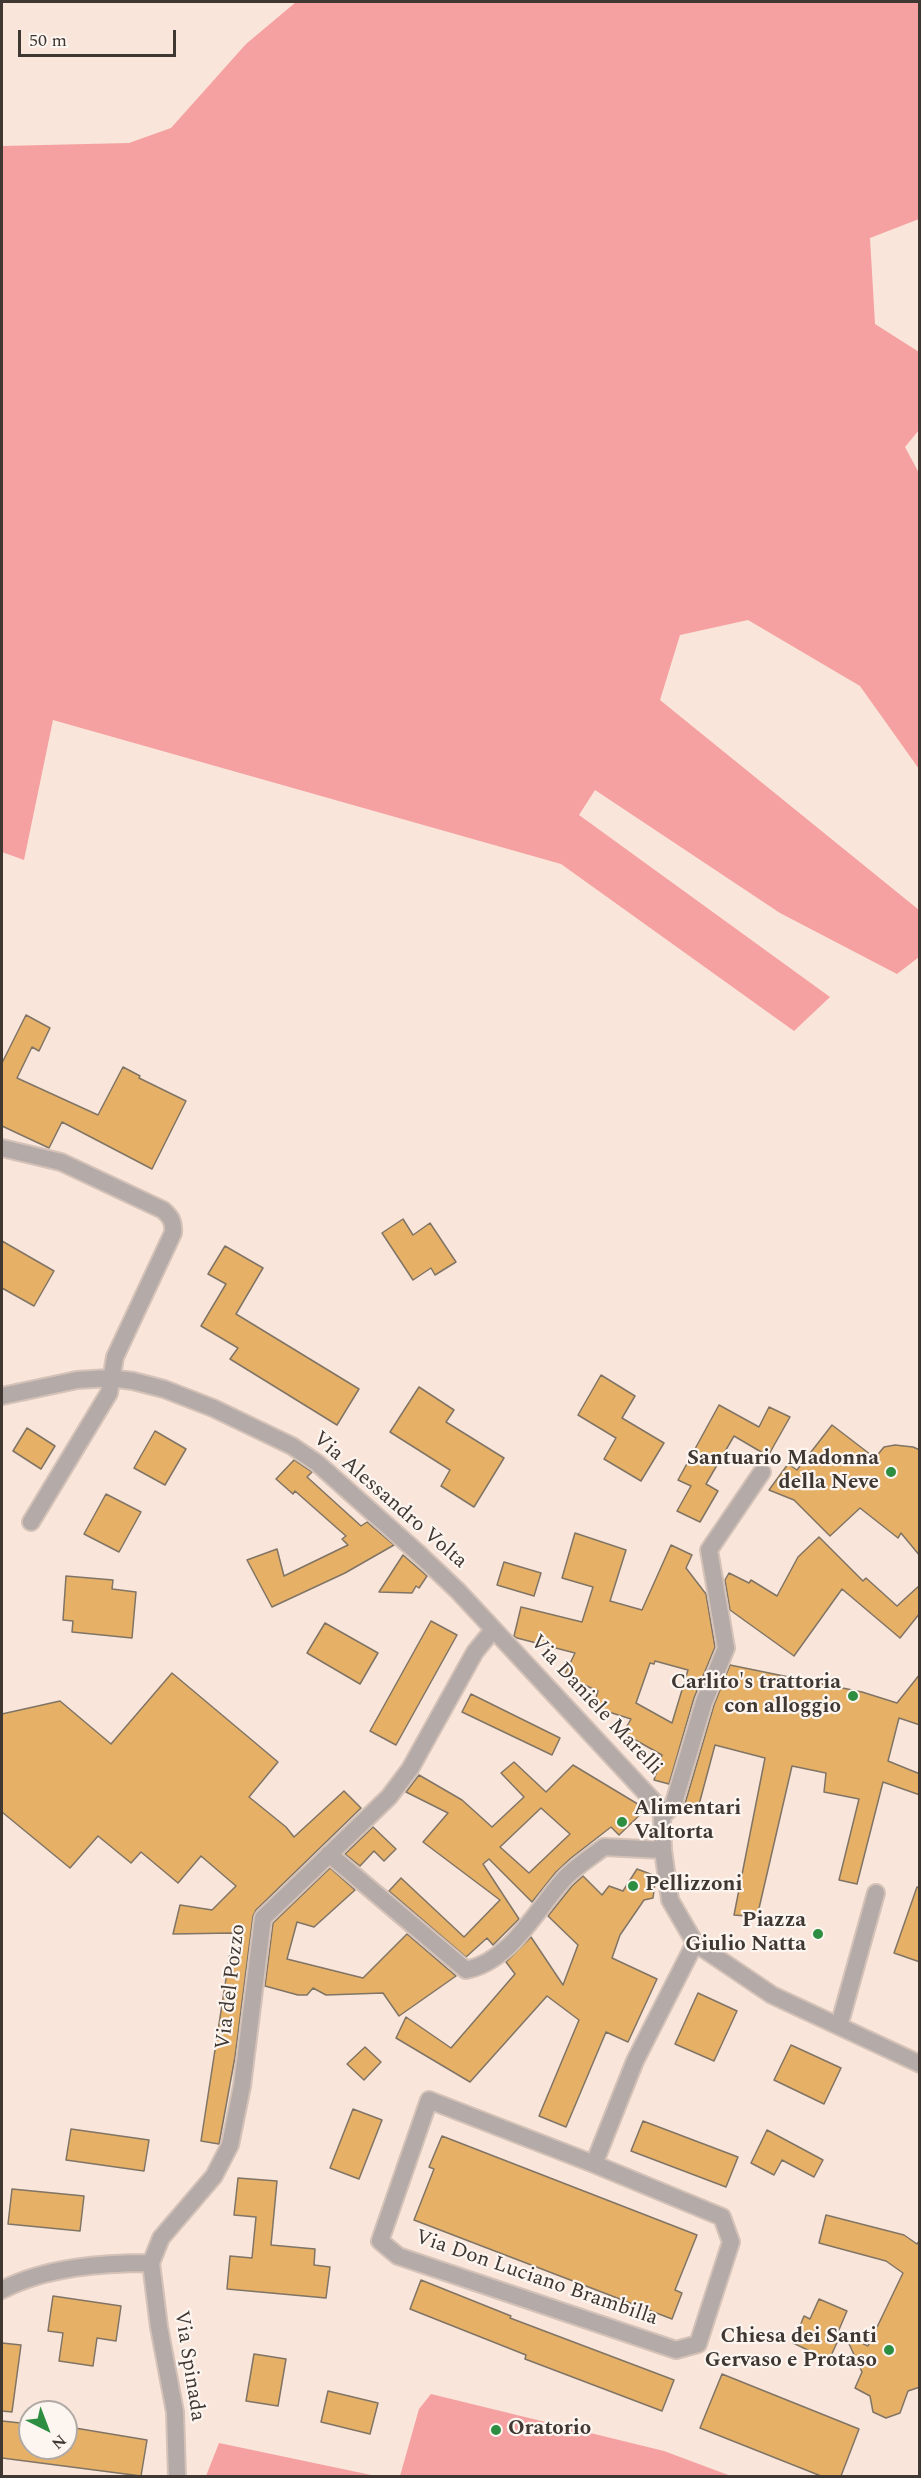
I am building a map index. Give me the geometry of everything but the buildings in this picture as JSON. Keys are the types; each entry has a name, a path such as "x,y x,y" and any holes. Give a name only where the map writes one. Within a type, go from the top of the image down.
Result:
{"street":[{"path":"2,1148 61,1162 163,1210 170,1215 174,1224 173,1233 115,1357 109,1393 32,1522"},
{"name":"Via Alessandro Volta","path":"2,1396 77,1380 110,1378 134,1380 165,1389 213,1408 292,1446 316,1463 418,1552 458,1591 493,1630"},
{"path":"762,1472 709,1550 726,1648 704,1702 673,1806 662,1816 663,1850 670,1900 695,1943 772,1995 920,2064"},
{"name":"Via Daniele Marelli","path":"493,1630 648,1794 658,1806 662,1816"},
{"name":"Via del Pozzo","path":"151,2263 161,2238 214,2176 230,2145 242,2086 263,1917 389,1797 410,1769 475,1652 493,1630"},
{"path":"329,1854 466,1970 493,1959 511,1943 565,1878 604,1847 663,1850"},
{"path":"839,2026 876,1893"},
{"path":"594,2164 635,2061 695,1943"},
{"name":"Via Don Luciano Brambilla","path":"429,2100 594,2164 722,2217 731,2241 698,2344 676,2350 398,2256 381,2241 429,2100"},
{"path":"2,2290 50,2273 97,2265 151,2263"},
{"name":"Via Spinada","path":"151,2263 159,2327 175,2412 177,2476"}],"shaded area":[{"path":"296,2 919,2 919,219 870,238 875,324 919,352 919,430 905,447 920,475 919,769 860,686 748,620 680,635 660,700 919,910 919,957 897,974 780,913 595,790 579,815 830,997 794,1031 561,864 53,720 24,860 2,852 2,146 129,143 171,128 246,44"},
{"name":"Oratorio","path":"431,2394 664,2451 731,2476 400,2476 419,2409"},
{"path":"219,2443 376,2476 206,2476"}],"place":[{"name":"Santuario Madonna della Neve","path":"891,1472"},
{"name":"Carlito's trattoria con alloggio","path":"853,1696"},
{"name":"Alimentari Valtorta","path":"622,1822"},
{"name":"Pellizzoni","path":"633,1886"},
{"name":"Piazza Giulio Natta","path":"818,1934"},
{"name":"Chiesa dei Santi Gervaso e Protaso","path":"889,2350"},
{"name":"Oratorio","path":"496,2430"}]}
